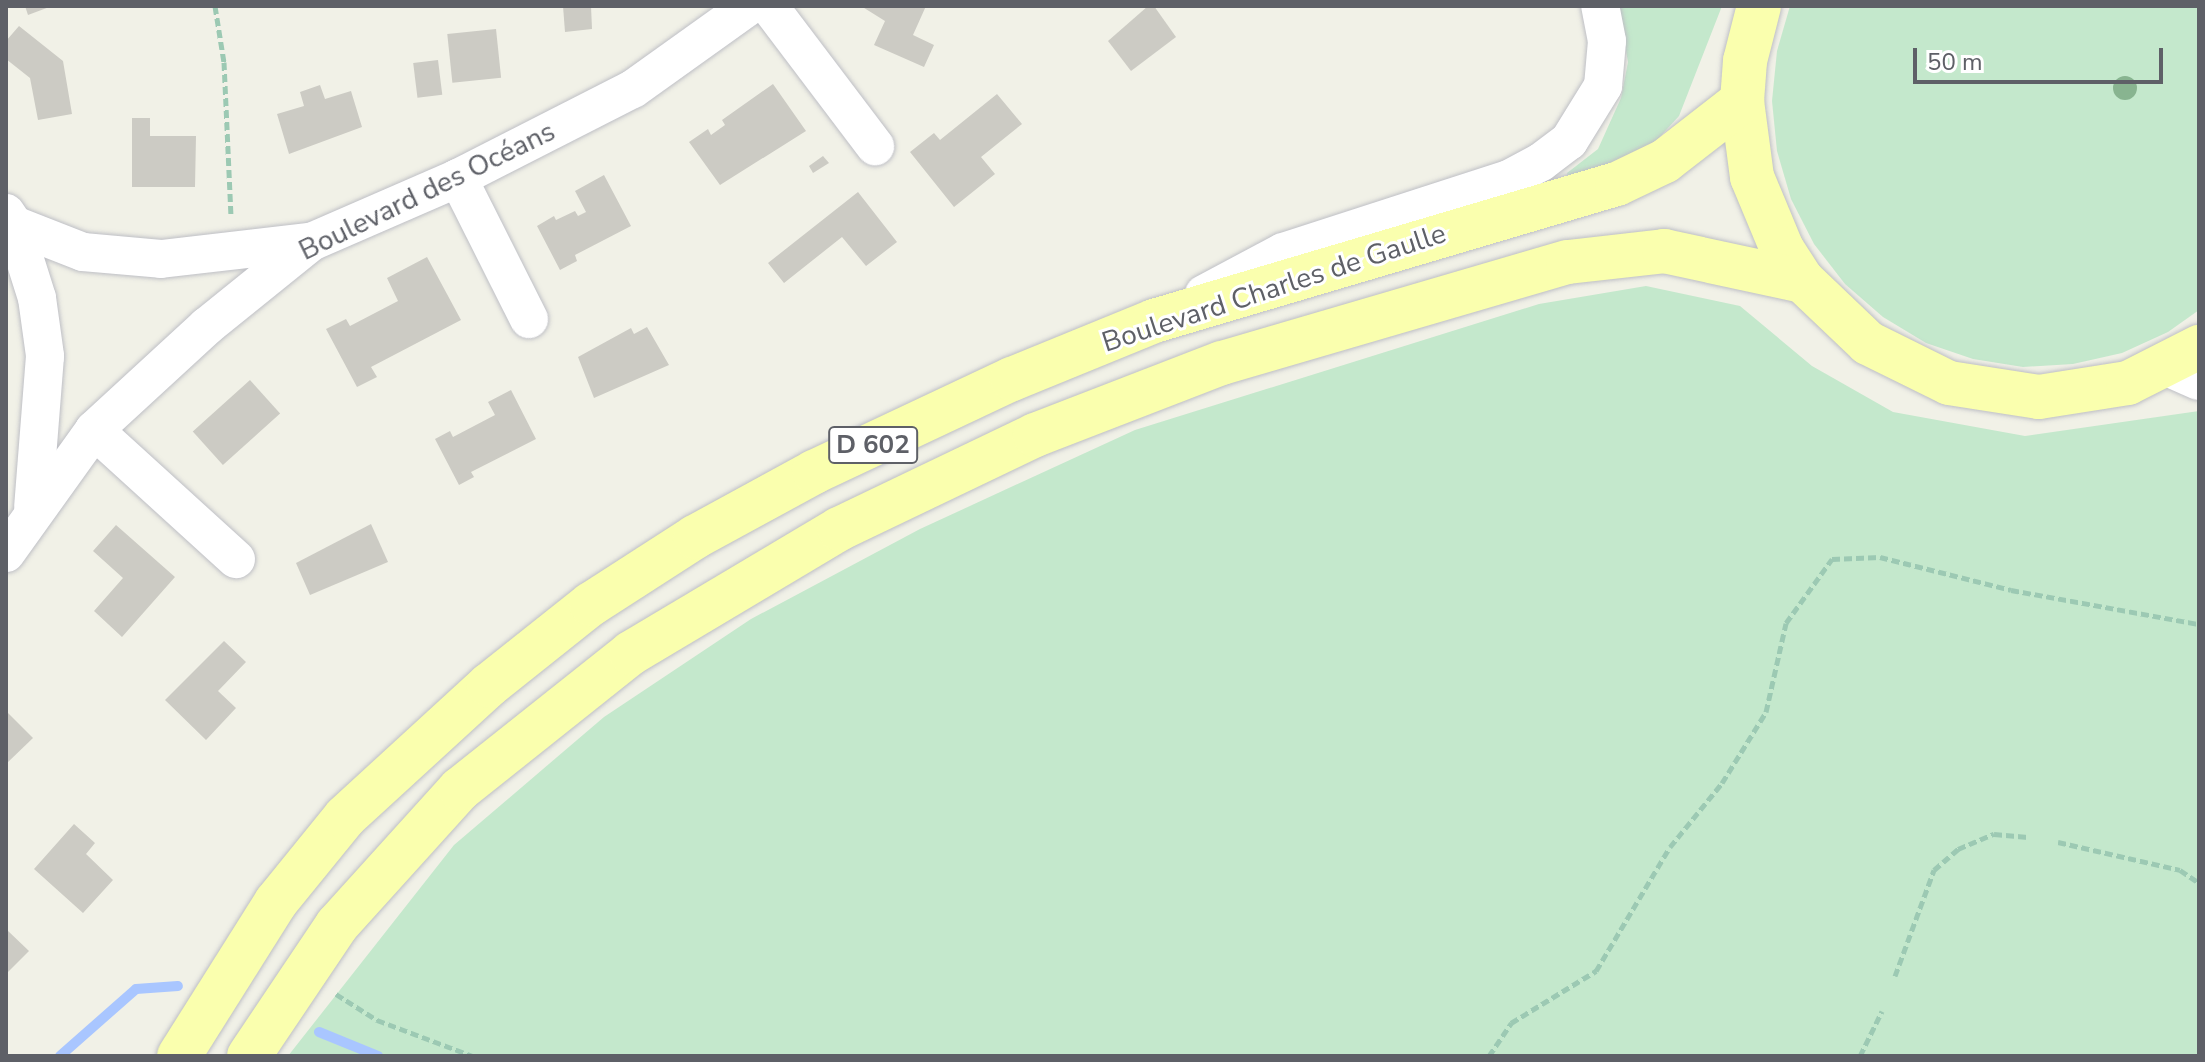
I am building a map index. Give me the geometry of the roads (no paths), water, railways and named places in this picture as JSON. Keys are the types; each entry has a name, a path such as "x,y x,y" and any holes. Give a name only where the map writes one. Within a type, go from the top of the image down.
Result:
{"main road":[{"path":"1754,12 1742,101 1752,177 1782,249 1803,281 1856,334 1907,367 1993,394 2084,393 2189,364"},
{"name":"Boulevard Charles de Gaulle","path":"179,1056 276,902 345,817 452,716 591,604 695,537 814,472 1012,379 1154,321 1617,184 1665,161 1742,101"},
{"name":"Boulevard Charles de Gaulle","path":"249,1056 301,972 406,844 460,789 631,653 839,529 1035,435 1222,363 1568,262 1664,251 1803,281"}],"street":[{"name":"Boulevard des Océans","path":"6,553 32,510 94,430 207,326 311,242 458,178 633,89 749,6"},
{"path":"769,6 875,146"},
{"path":"1154,321 1283,252 1509,179 1541,162 1569,141 1603,86 1607,41 1600,6"},
{"path":"458,178 529,319"},
{"path":"10,219 83,252 161,259 311,242"},
{"path":"10,219 37,298 45,356 42,437 32,510"},
{"path":"94,430 236,559"}],"waterway":[{"path":"60,1056 136,989 178,986"},
{"path":"319,1032 378,1056"}]}
